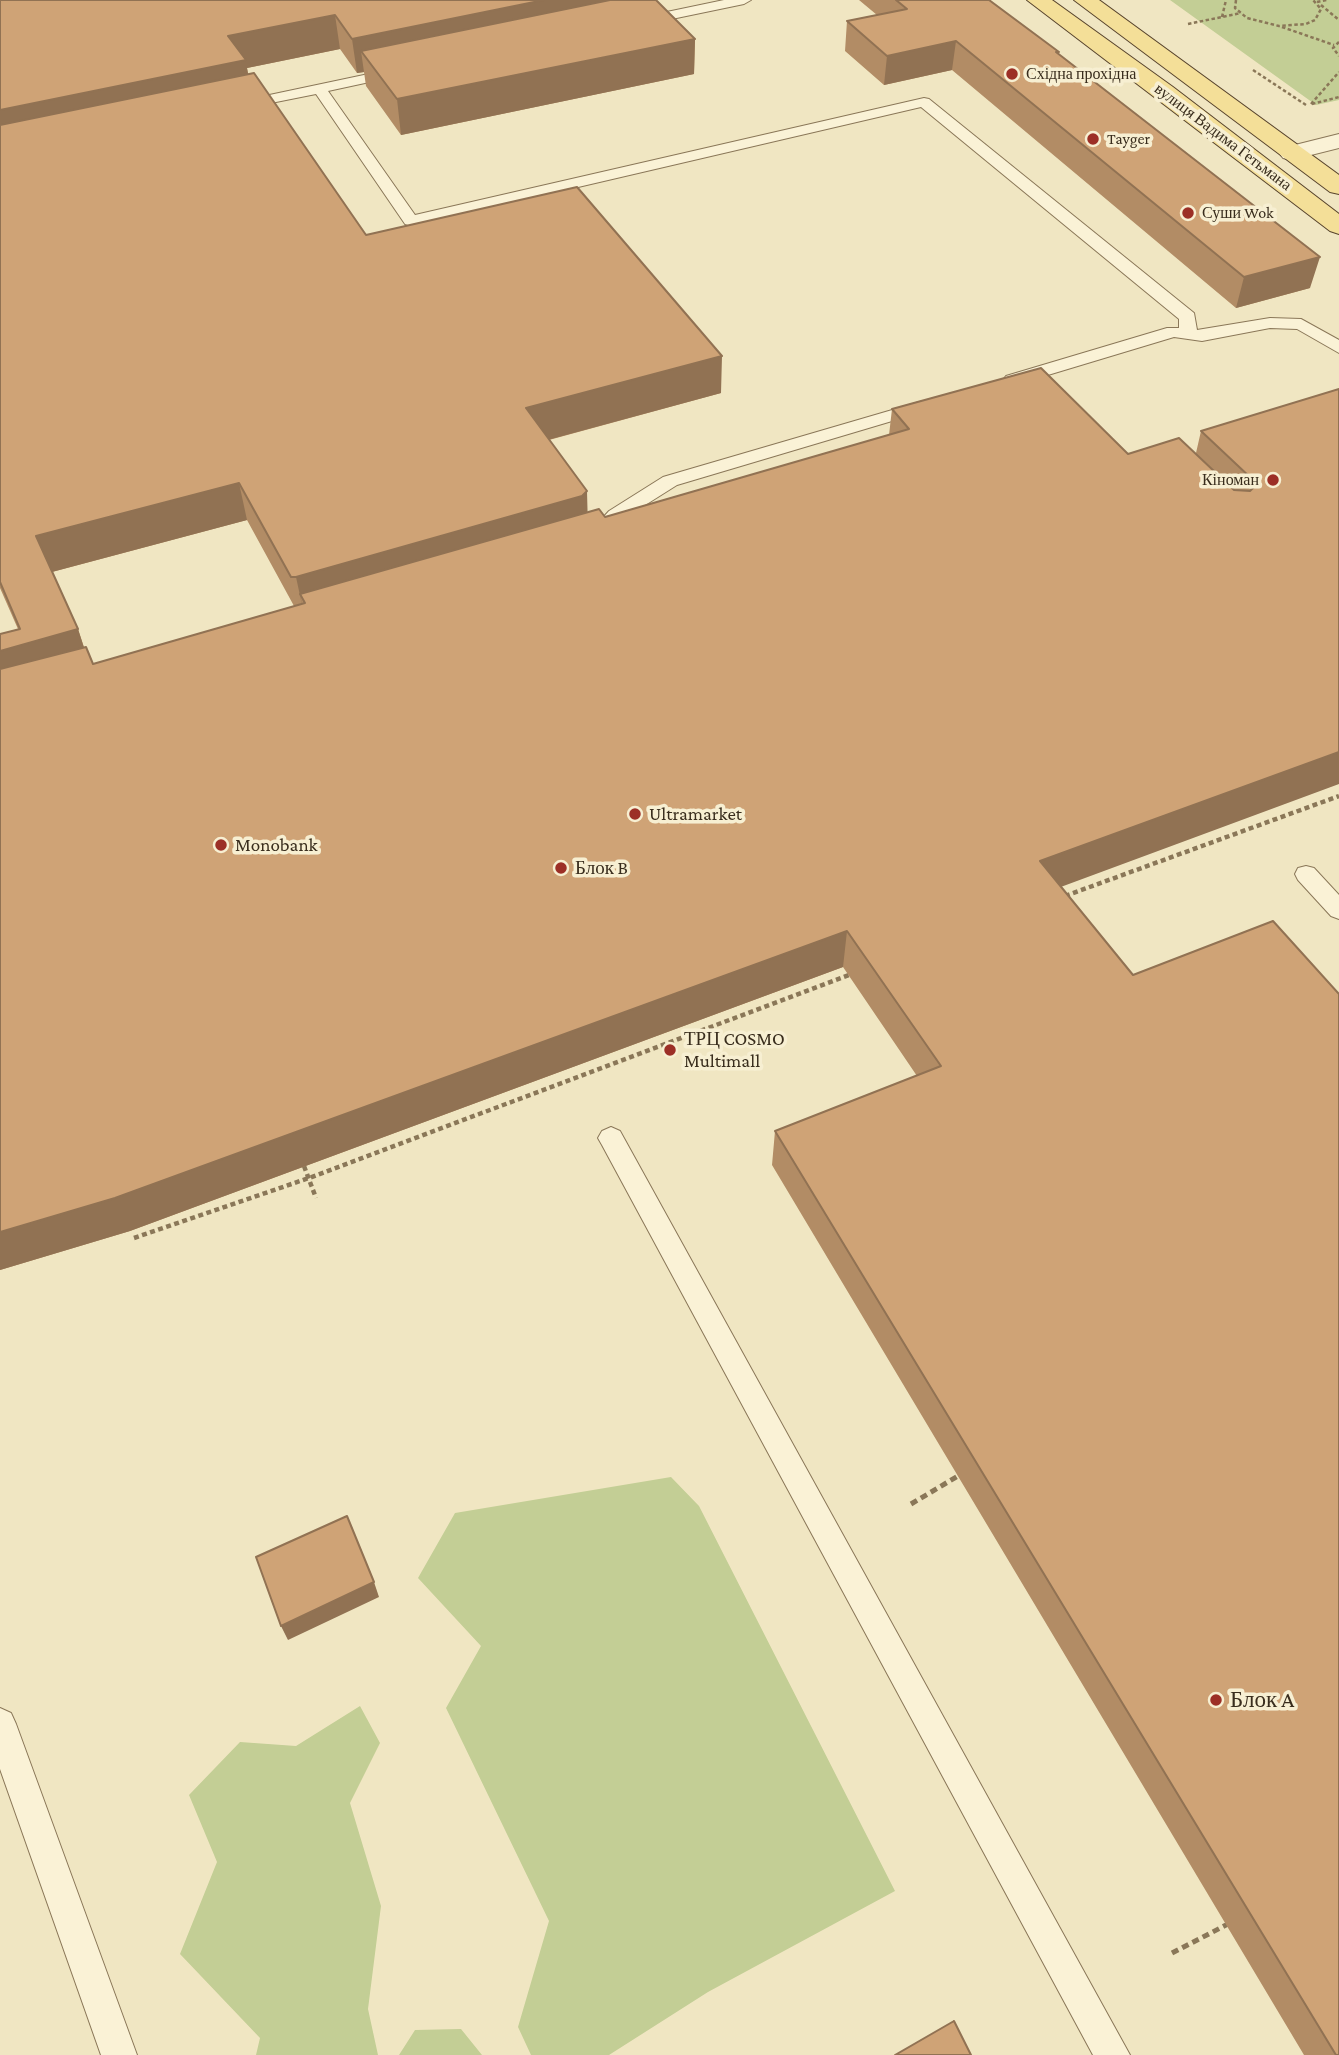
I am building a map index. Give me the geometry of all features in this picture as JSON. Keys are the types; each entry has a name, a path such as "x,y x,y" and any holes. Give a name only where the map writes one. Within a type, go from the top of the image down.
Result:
{"main road":[{"name":"вулиця Вадима Гетьмана","path":"1038,0 1165,92 1339,226"},
{"name":"вулиця Вадима Гетьмана","path":"1085,0 1339,187"},
{"path":"1118,0 1199,82"}],"street":[{"path":"1291,153 1339,141"}],"lane":[{"path":"621,26 744,0"},
{"path":"226,108 415,68"},
{"path":"319,88 411,221 924,102 1188,317 1188,334"},
{"path":"988,387 1173,332 1202,337 1270,323 1301,324 1339,348"},
{"path":"579,544 592,540 616,514 670,481 948,399"},
{"path":"1306,874 1339,910"},
{"path":"611,1138 1112,2055"},
{"path":"0,1724 120,2055"}],"path":[{"path":"1222,17 1226,0"},
{"path":"1236,0 1235,8 1257,22 1279,26 1334,45"},
{"path":"1315,1 1327,0"},
{"path":"1279,26 1306,24 1315,20 1321,9 1315,1"},
{"path":"1315,1 1339,20"},
{"path":"1188,24 1241,13"},
{"path":"1334,45 1339,42"},
{"path":"1334,45 1334,51 1339,56"},
{"path":"1253,70 1306,105"},
{"path":"1339,72 1311,104 1339,97"},
{"path":"1064,896 1339,796"},
{"path":"134,1238 309,1178 849,975"},
{"path":"304,1166 316,1198"},
{"path":"911,1504 958,1476"},
{"path":"1172,1953 1238,1919"}],"green space":[{"path":"1170,0 1339,0 1339,100 1316,105"},
{"path":"671,1477 699,1506 895,1891 708,1992 609,2055 531,2055 518,2027 549,1921 446,1708 481,1646 418,1578 455,1513"},
{"path":"360,1706 380,1743 350,1803 381,1906 368,2009 378,2055 256,2055 260,2038 180,1954 217,1862 189,1795 240,1742 296,1746"},
{"path":"461,2029 482,2055 399,2055 415,2030"}],"building":[{"path":"0,0 544,0 352,39 335,15 228,36 246,60 0,110"},
{"path":"610,0 656,0 695,39 397,99 361,51"},
{"path":"896,0 989,0 1320,257 1244,277 956,41 887,56 847,21 907,9"},
{"path":"254,73 366,235 577,187 722,356 526,408 587,491 582,496 296,577 291,577 239,483 36,536 78,629 0,651 0,634 20,629 0,582 0,125"},
{"name":"ТРЦ COSMO Multimall","path":"1041,368 1128,454 1179,438 1234,490 1250,491 1256,485 1201,431 1339,389 1339,752 1040,861 1133,975 1273,921 1339,994 1339,2055 1336,2055 775,1131 941,1066 847,931 115,1198 0,1232 0,669 86,647 93,664 305,603 300,594 599,509 605,517 909,429 892,409"},
{"path":"347,1516 374,1582 281,1626 256,1557"},
{"path":"954,2021 971,2055 895,2055"}],"place":[{"name":"Східна прохідна","path":"1012,74"},
{"name":"Tayger","path":"1093,139"},
{"name":"Суши Wok","path":"1188,213"},
{"name":"Кіноман","path":"1273,480"},
{"name":"Ultramarket","path":"635,814"},
{"name":"Monobank","path":"221,845"},
{"name":"Блок B","path":"561,868"},
{"name":"ТРЦ COSMO Multimall","path":"670,1050"},
{"name":"Блок A","path":"1216,1700"}]}
